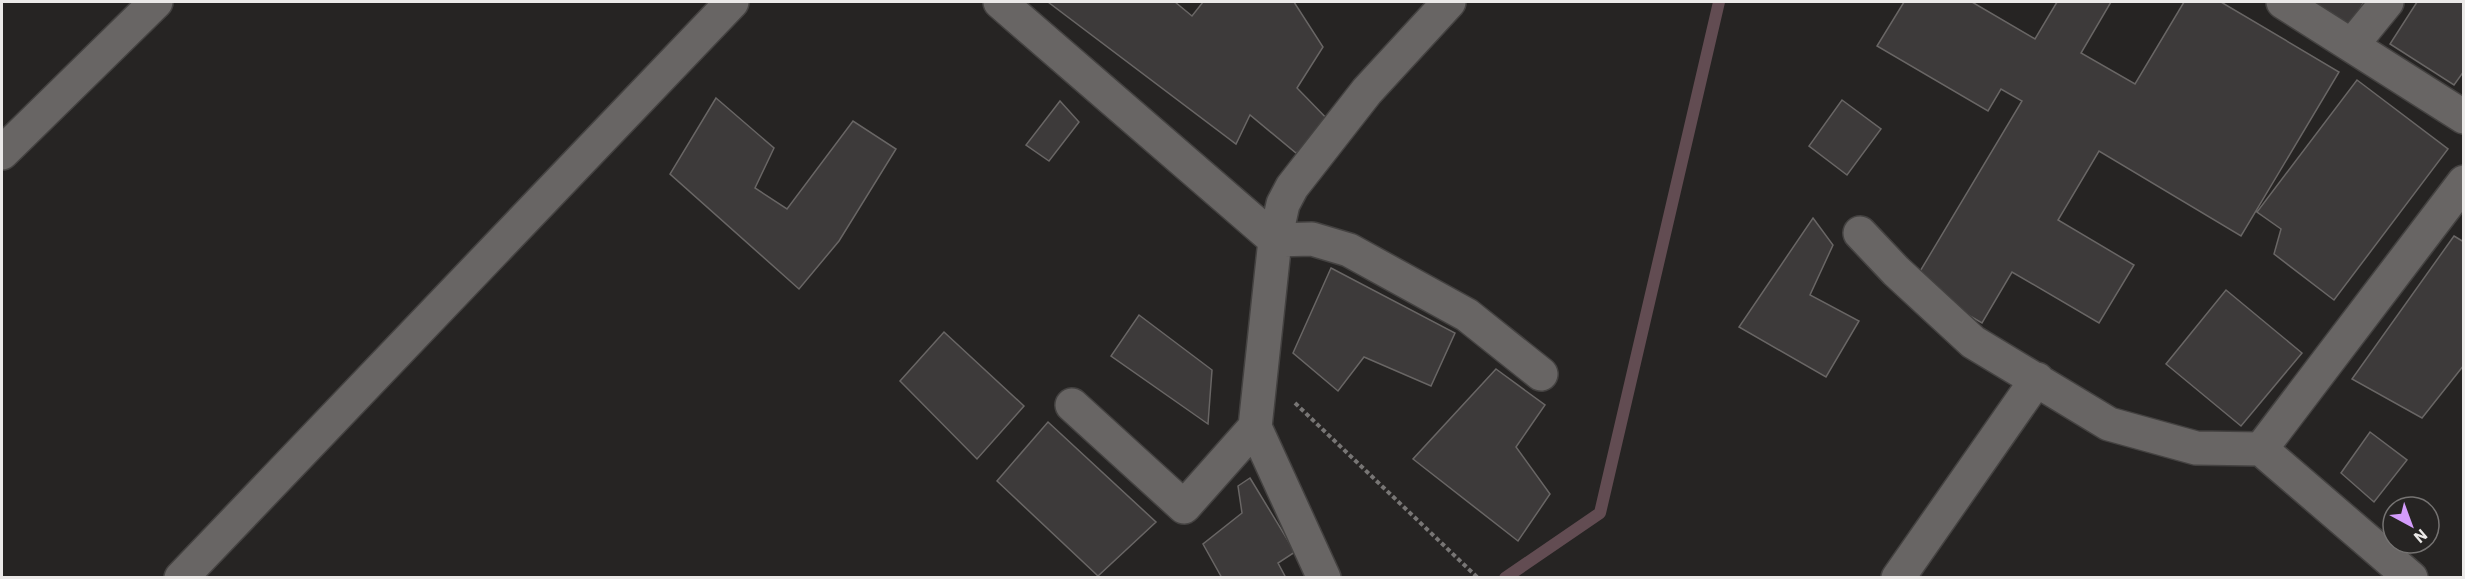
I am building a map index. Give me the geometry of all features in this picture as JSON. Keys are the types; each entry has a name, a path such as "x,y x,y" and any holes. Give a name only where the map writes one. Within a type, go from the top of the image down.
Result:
{"street":[{"path":"2,153 156,2"},
{"path":"181,578 732,2"},
{"path":"1000,2 1275,240 1312,239 1349,250 1467,315 1541,374"},
{"path":"1324,578 1255,427 1275,240 1283,204 1292,188 1367,91 1449,2"},
{"path":"2283,2 2463,117"},
{"path":"2352,45 2387,2"},
{"path":"2261,449 2463,182"},
{"path":"1860,233 1896,271 1973,342 2109,424 2196,448 2261,449 2410,578"},
{"path":"1898,578 2037,379"},
{"path":"1072,405 1184,507 1255,427"}],"path":[{"path":"1262,371 1478,578"}],"building":[{"path":"1048,2 1175,2 1192,16 1203,2 1294,2 1323,47 1297,88 1333,125 1296,153 1250,115 1236,144"},
{"path":"1904,2 1972,2 2035,39 2057,2 2111,2 2081,53 2135,84 2184,2 2221,2 2339,72 2241,236 2099,151 2058,220 2134,265 2099,323 2012,272 1982,323 1913,283 2022,101 2001,89 1988,111 1877,46"},
{"path":"2305,2 2364,2 2347,30"},
{"path":"2417,2 2464,2 2464,71 2454,85 2390,44"},
{"path":"2357,80 2448,149 2334,300 2274,254 2281,229 2257,212"},
{"path":"716,98 774,148 755,188 787,209 853,121 896,149 839,241 799,289 670,174"},
{"path":"1842,100 1881,129 1847,175 1809,146"},
{"path":"1060,101 1079,122 1049,161 1026,145"},
{"path":"1813,218 1833,245 1810,295 1859,321 1826,377 1739,327"},
{"path":"2454,236 2464,242 2464,365 2422,418 2352,379"},
{"path":"1331,268 1455,333 1431,386 1364,357 1338,391 1293,353"},
{"path":"2226,290 2302,353 2241,426 2166,364"},
{"path":"1139,315 1212,370 1208,424 1111,356"},
{"path":"944,332 1024,406 977,459 900,381"},
{"path":"1496,369 1545,405 1516,447 1550,494 1518,541 1413,459"},
{"path":"1048,422 1156,522 1098,576 997,481"},
{"path":"2370,432 2407,460 2374,502 2341,473"},
{"path":"1250,478 1295,552 1278,563 1286,578 1222,578 1203,544 1242,513 1238,486"}],"waterway":[{"path":"1505,578 1600,513 1719,2"}]}
